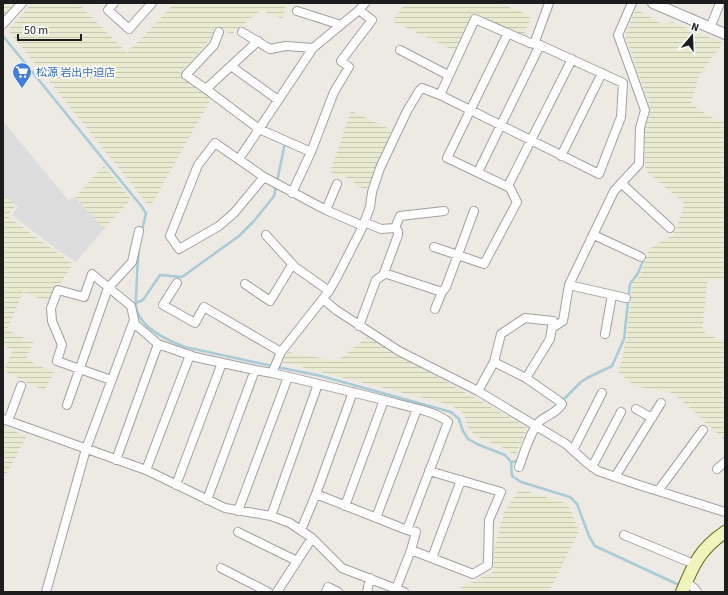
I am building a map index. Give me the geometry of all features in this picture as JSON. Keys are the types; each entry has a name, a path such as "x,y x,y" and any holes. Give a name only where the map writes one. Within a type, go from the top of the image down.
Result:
{"main road":[{"path":"684,587 694,564 712,541 725,532"}],"street":[{"path":"3,24 22,3"},
{"path":"114,3 108,10 129,29 152,3"},
{"path":"239,159 313,48 359,10 365,3"},
{"path":"478,172 537,44 549,3"},
{"path":"552,328 563,321 569,285 614,191 639,164 640,128 645,110 618,35 632,3"},
{"path":"653,3 725,34"},
{"path":"710,28 720,3"},
{"path":"292,193 311,152 334,92 348,67 341,61 372,20 359,10"},
{"path":"297,11 341,25"},
{"path":"274,368 281,352 329,291 364,224 380,168 407,111 422,88 440,95 599,174 621,117 623,83 537,44 475,19 440,95"},
{"path":"219,32 214,45 186,75 259,129 311,152"},
{"path":"242,32 270,49 286,46 313,48"},
{"path":"434,247 484,264 517,202 508,186 447,158 508,33"},
{"path":"206,89 258,42"},
{"path":"400,50 448,75"},
{"path":"508,186 572,60"},
{"path":"232,66 278,100"},
{"path":"561,156 602,73"},
{"path":"264,178 234,213 219,226 179,250 170,236 198,165 215,143 264,178 326,210 381,229 395,228"},
{"path":"621,183 670,228"},
{"path":"326,210 337,184"},
{"path":"395,228 400,216 444,211"},
{"path":"435,309 442,292 446,287 474,211"},
{"path":"359,326 376,280 384,273 398,235 398,231 395,228"},
{"path":"67,405 108,288 132,262 139,231"},
{"path":"266,235 292,265 329,291"},
{"path":"594,235 641,257"},
{"path":"245,284 270,301 292,265"},
{"path":"384,273 442,292"},
{"path":"112,380 57,361 62,345 52,321 51,308 58,290 84,297 92,274 131,306 135,324 158,344 190,355 222,363 256,370 274,368 288,377 353,392 443,417 448,422 407,530"},
{"path":"177,283 163,305 195,323 204,307 281,352"},
{"path":"569,285 626,298"},
{"path":"605,334 612,295"},
{"path":"323,299 359,326 399,351 478,391 566,444 598,471 725,512"},
{"path":"478,391 494,362 501,334 525,318 553,321 550,339 526,378"},
{"path":"46,592 86,450 134,320"},
{"path":"116,460 158,344"},
{"path":"146,470 190,355"},
{"path":"494,362 526,378 562,404 560,409 541,420 535,426 519,467"},
{"path":"176,485 222,363"},
{"path":"207,500 256,370"},
{"path":"238,511 288,377"},
{"path":"271,516 318,384"},
{"path":"21,386 6,420 86,450 146,470 225,508 271,516 290,523 312,538 342,568 400,590 416,532 407,530 316,494"},
{"path":"301,530 316,494 353,392"},
{"path":"573,450 602,393"},
{"path":"345,506 384,400"},
{"path":"615,477 661,402"},
{"path":"376,518 417,409"},
{"path":"636,409 652,418"},
{"path":"592,467 621,412"},
{"path":"658,491 703,430"},
{"path":"716,469 725,462"},
{"path":"411,550 473,574 488,565 488,520 501,492 429,471"},
{"path":"432,558 461,480"},
{"path":"238,532 297,561"},
{"path":"624,534 694,564"},
{"path":"277,592 312,538"},
{"path":"221,568 268,592"},
{"path":"367,592 370,578"},
{"path":"326,592 328,587 338,592"},
{"path":"684,587 694,588 697,592"}],"green space":[{"path":"3,3 18,3 3,18"},
{"path":"32,3 78,3 127,53 172,6 173,3 287,3 282,19 261,10 232,34 219,29 180,73 211,99 150,207 8,30"},
{"path":"406,3 499,3 531,16 524,36 475,14 455,51 392,21"},
{"path":"636,9 662,24 672,22 723,43 699,75 691,104 719,122 725,120 725,168 719,174 725,178 725,281 708,278 702,331 725,343 725,386 721,394 725,399 725,440 673,393 634,386 619,373 627,335 632,284 640,275 649,249 673,235 685,204 645,170 644,131 651,109 625,35"},
{"path":"351,111 392,130 369,189 358,187 351,179 330,172"},
{"path":"104,166 131,199 104,229 75,197"},
{"path":"3,194 16,205 7,216 73,264 48,302 23,292 7,330 33,342 26,359 54,373 44,391 4,371 13,350 3,346"},
{"path":"367,337 528,428 515,456 506,449 478,437 469,430 464,414 451,405 281,362 288,352 337,361"},
{"path":"3,427 27,436 5,476 3,476"},
{"path":"519,489 568,504 579,531 549,592 467,592 460,588 493,572 495,545 504,513"}],"shaded area":[{"path":"3,121 68,200 75,197 104,229 76,262 12,215 18,207 3,194"}],"waterway":[{"path":"3,36 142,207 146,213 142,231"},
{"path":"136,303 143,300 160,275 182,277 239,236 254,221 274,196 285,143"},
{"path":"139,249 136,308 140,317 151,329 164,338 185,347 272,366"},
{"path":"562,401 581,382 612,366 624,339 630,284 638,273 643,261"},
{"path":"277,367 321,376 451,412 459,419 463,431 468,439 505,455 511,462 512,476 521,482 570,497 577,504 589,536 595,546 677,584"},
{"path":"511,462 517,461 519,457"}],"place":[{"name":"松源 岩出中迫店","path":"22,89"}]}
